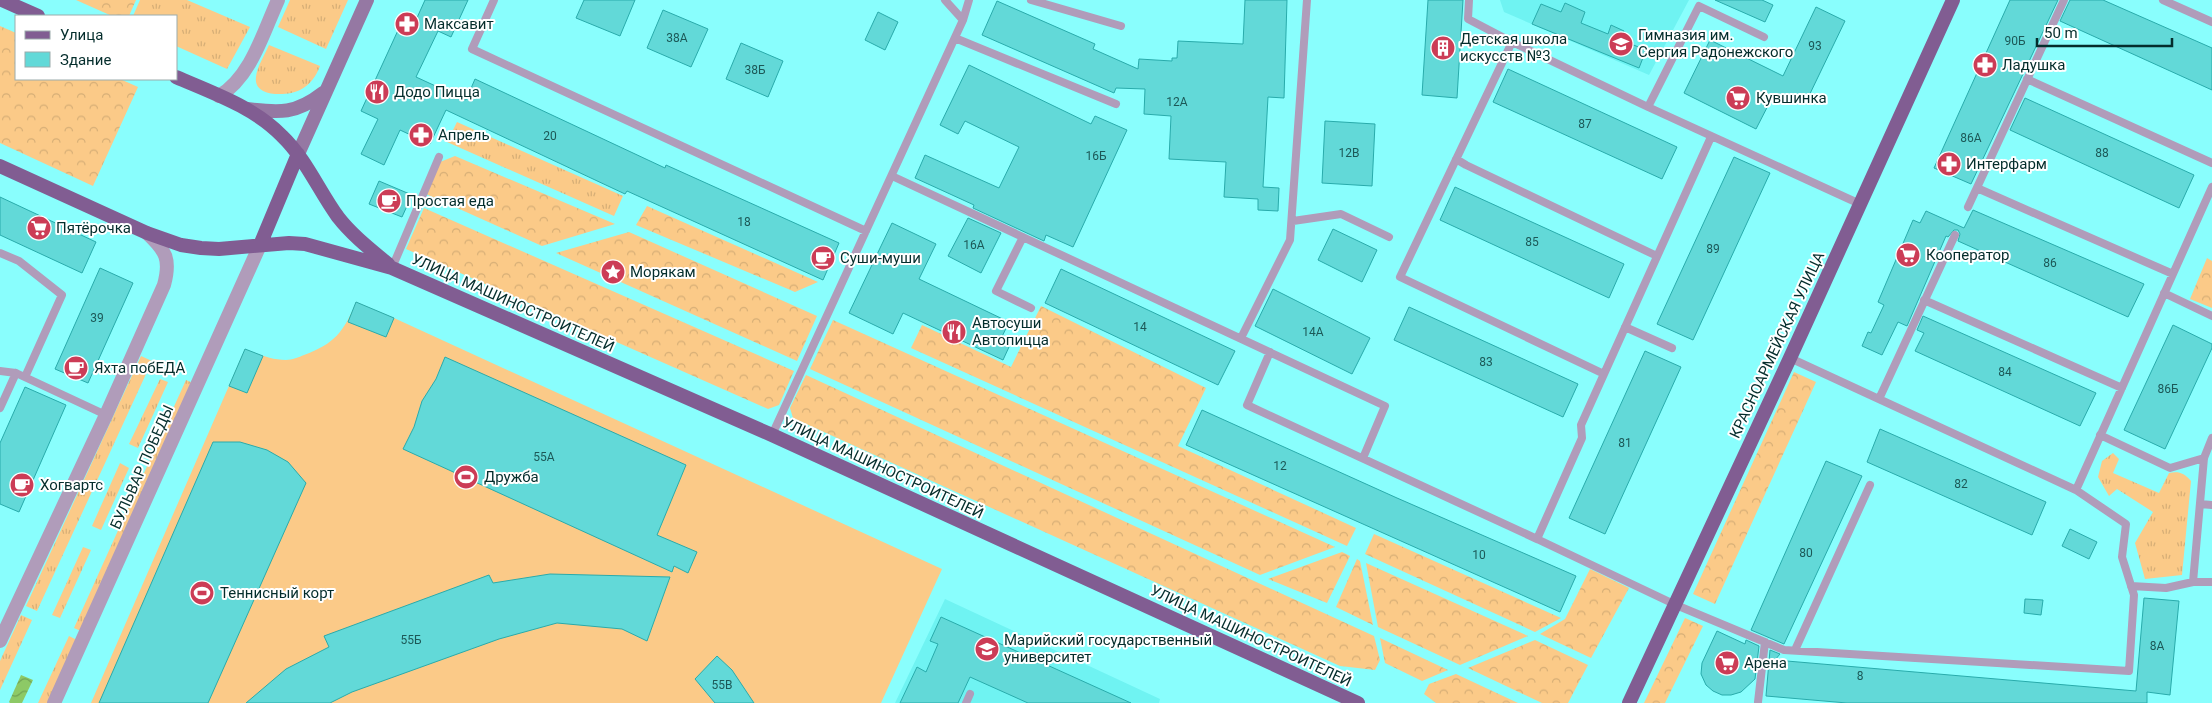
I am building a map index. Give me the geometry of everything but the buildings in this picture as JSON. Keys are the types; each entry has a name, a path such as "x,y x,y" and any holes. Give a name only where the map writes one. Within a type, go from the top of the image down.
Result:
{"main road":[{"path":"2,0 36,15"},
{"path":"260,245 298,154 367,0"},
{"name":"КРАСНОАРМЕЙСКАЯ УЛИЦА","path":"1630,703 1790,358 1952,0"},
{"name":"УЛИЦА МАШИНОСТРОИТЕЛЕЙ","path":"178,78 247,110 273,127 298,154 348,228 392,268"},
{"path":"247,110 272,112 290,110 308,105 326,91"},
{"name":"УЛИЦА МАШИНОСТРОИТЕЛЕЙ","path":"0,166 147,233 181,244 200,248 289,243 305,244 392,268 772,435 1358,703"}],"street":[{"path":"219,96 238,80 249,63 278,0"},
{"path":"0,641 106,415 164,285 168,269 167,257 160,246 147,233"},
{"name":"БУЛЬВАР ПОБЕДЫ","path":"54,703 260,245"}],"lane":[{"path":"494,0 472,49 866,231"},
{"path":"945,0 963,20"},
{"path":"772,435 955,38 969,0"},
{"path":"1031,0 1121,26"},
{"path":"1241,338 1290,240 1293,221 1308,0"},
{"path":"1469,0 1468,19 1512,42 1648,107 1860,204"},
{"path":"1968,207 2064,0"},
{"path":"2163,0 2212,22"},
{"path":"1648,107 1699,6 1764,38"},
{"path":"955,38 1116,104"},
{"path":"1512,42 1400,277 1604,374"},
{"path":"2027,79 2212,163"},
{"path":"1537,539 1582,438 1582,424 1711,136"},
{"path":"392,268 438,157"},
{"path":"1456,159 1657,256"},
{"path":"892,176 1385,406 1363,458"},
{"path":"2076,490 2212,186"},
{"path":"1977,188 2173,274"},
{"path":"1293,221 1341,214 1389,237"},
{"path":"1879,399 1955,234"},
{"path":"1023,237 996,291 1031,308"},
{"path":"0,253 19,261 62,295 26,378"},
{"path":"2164,293 2212,316"},
{"path":"1924,300 2122,388"},
{"path":"1625,327 1672,348"},
{"path":"1270,352 1247,405 1676,605 1784,650 2128,671 2134,595 2122,557 2126,524 2076,490 1790,358"},
{"path":"0,371 16,373 106,415"},
{"path":"0,408 16,373"},
{"path":"2100,435 2170,468 2204,458"},
{"path":"2193,582 2204,458 2212,438"},
{"path":"1794,650 1870,485"},
{"path":"2200,504 2212,505"},
{"path":"2131,586 2166,588 2193,582 2212,582"},
{"path":"1758,702 1765,642"},
{"path":"966,703 970,694"}],"shaded area":[{"name":"Гимназия им. Сергия Радонежского","path":"1500,0 1689,0 1649,75 1504,12"},
{"name":"Марийский государственный университет","path":"945,599 1160,699 1159,703 895,703"}],"green space":[{"path":"76,0 136,0 129,15 110,15"},
{"path":"140,0 187,0 250,27 227,69 178,47 178,15 133,15"},
{"path":"290,0 348,0 326,49 278,27"},
{"path":"0,26 15,33 15,80 122,80 138,87 93,186 0,143"},
{"path":"269,45 320,66 313,80 295,92 273,94 260,89 256,77 259,65"},
{"path":"457,122 623,196 614,216 447,142"},
{"path":"455,156 615,224 542,246 426,194 440,162"},
{"path":"647,206 818,282 795,292 636,225"},
{"path":"424,208 794,371 779,405 768,409 406,249"},
{"path":"629,232 817,316 797,361 556,253"},
{"path":"2207,258 2212,261 2212,308 2190,299"},
{"name":"Дружба","path":"356,302 942,569 881,703 91,703 245,349 280,360 295,358 314,351 337,336"},
{"path":"1041,306 1206,388 1178,446 1356,528 1347,546 911,348 922,325 1011,367"},
{"path":"833,320 1335,547 1260,575 810,369"},
{"path":"141,356 152,361 37,611 26,606"},
{"path":"1794,372 1816,382 1715,604 1693,594"},
{"path":"806,375 1374,636 1380,660 1375,670 1340,666 793,418 790,408"},
{"path":"160,379 168,382 138,448 129,444"},
{"path":"186,380 195,384 83,632 74,628"},
{"path":"2113,453 2119,459 2113,473 2159,493 2169,473 2181,473 2191,481 2182,575 2145,579 2135,543 2153,512 2117,489 2109,496 2098,477 2102,461"},
{"path":"120,463 129,468 101,530 92,526"},
{"path":"1374,534 1561,618 1535,632 1365,554"},
{"path":"83,547 91,550 60,618 52,615"},
{"path":"1342,552 1350,556 1327,603 1268,579"},
{"path":"1357,559 1360,561 1373,625 1336,607"},
{"path":"1366,563 1528,636 1460,665 1378,627"},
{"path":"1590,569 1629,588 1591,658 1540,634 1565,619"},
{"path":"21,615 32,620 0,690 0,661"},
{"path":"1685,618 1703,626 1665,703 1644,703"},
{"path":"69,636 79,641 51,703 38,703"},
{"path":"1380,638 1448,670 1422,681 1385,663"},
{"path":"1535,640 1588,665 1568,703 1542,703 1468,668"},
{"path":"1456,674 1518,703 1436,703 1424,694 1429,684"}],"water":[{"path":"21,675 33,680 22,703 10,703 9,702"}],"place":[{"name":"Максавит","path":"407,24"},
{"name":"Гимназия им. Сергия Радонежского","path":"1621,44"},
{"name":"Детская школа искусств №3","path":"1443,48"},
{"name":"Ладушка","path":"1985,65"},
{"name":"Додо Пицца","path":"377,92"},
{"name":"Кувшинка","path":"1738,98"},
{"name":"Апрель","path":"421,135"},
{"name":"Интерфарм","path":"1949,164"},
{"name":"Простая еда","path":"389,201"},
{"name":"Пятёрочка","path":"39,228"},
{"name":"Кооператор","path":"1908,255"},
{"name":"Суши-муши","path":"823,258"},
{"name":"Морякам","path":"613,272"},
{"name":"Автосуши Автопицца","path":"954,332"},
{"name":"Яхта побЕДА","path":"76,368"},
{"name":"Дружба","path":"466,477"},
{"name":"Хогвартс","path":"22,485"},
{"name":"Теннисный корт","path":"202,593"},
{"name":"Марийский государственный университет","path":"987,649"},
{"name":"Арена","path":"1727,663"}]}
